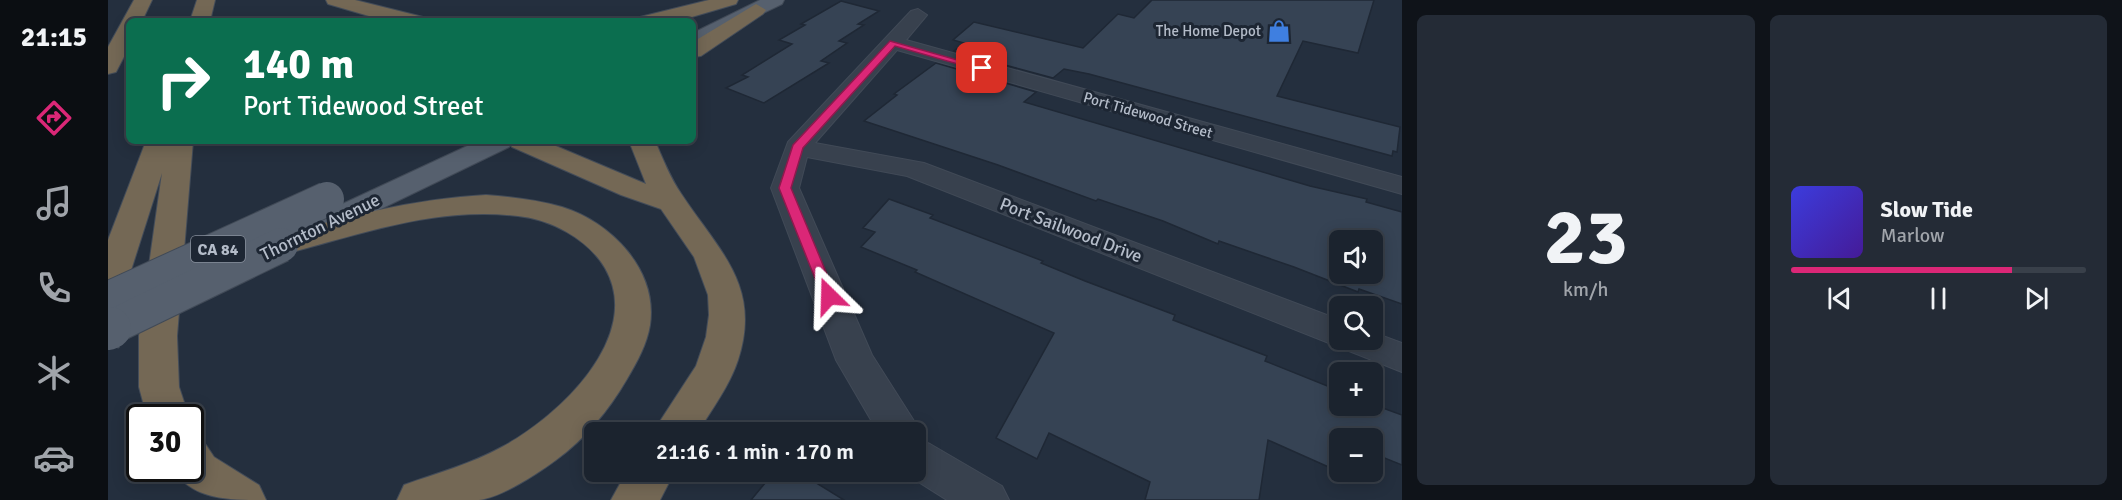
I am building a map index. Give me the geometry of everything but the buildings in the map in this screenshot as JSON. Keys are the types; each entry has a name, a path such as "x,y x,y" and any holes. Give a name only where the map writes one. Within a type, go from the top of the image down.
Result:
{"highway":[{"path":"134,18 143,0"},
{"path":"201,18 206,0"},
{"path":"335,0 401,18"},
{"path":"663,18 729,0"},
{"path":"696,49 756,10"},
{"path":"108,68 126,33"},
{"path":"108,285 158,144"},
{"path":"164,404 159,387 158,336 180,144"},
{"path":"528,144 631,189 671,202"},
{"path":"643,144 671,202 690,223 723,277 728,313 718,361 681,422"},
{"path":"281,245 397,214 455,206 507,206 552,214 588,231 616,255 631,288 631,325 615,365 582,412 534,452 463,487 421,500"},
{"path":"204,475 242,500"},
{"path":"635,500 646,482"}],"main road":[{"path":"696,20 736,0"},
{"path":"696,40 775,0"},
{"name":"Thornton Avenue","path":"108,299 327,199 440,144"},
{"name":"Thornton Avenue","path":"108,329 494,144"}],"street":[{"path":"894,422 855,360 785,188 797,147 918,15"},
{"name":"Port Tidewood Street","path":"893,43 1402,186"},
{"name":"Port Sailwood Drive","path":"797,147 914,169 1329,330"},
{"path":"1381,350 1402,358"},
{"path":"926,464 986,500"}],"place":[{"name":"The Home Depot","path":"1279,31"}],"route":[{"path":"829,296 785,188 797,147 893,43 982,68"}]}
